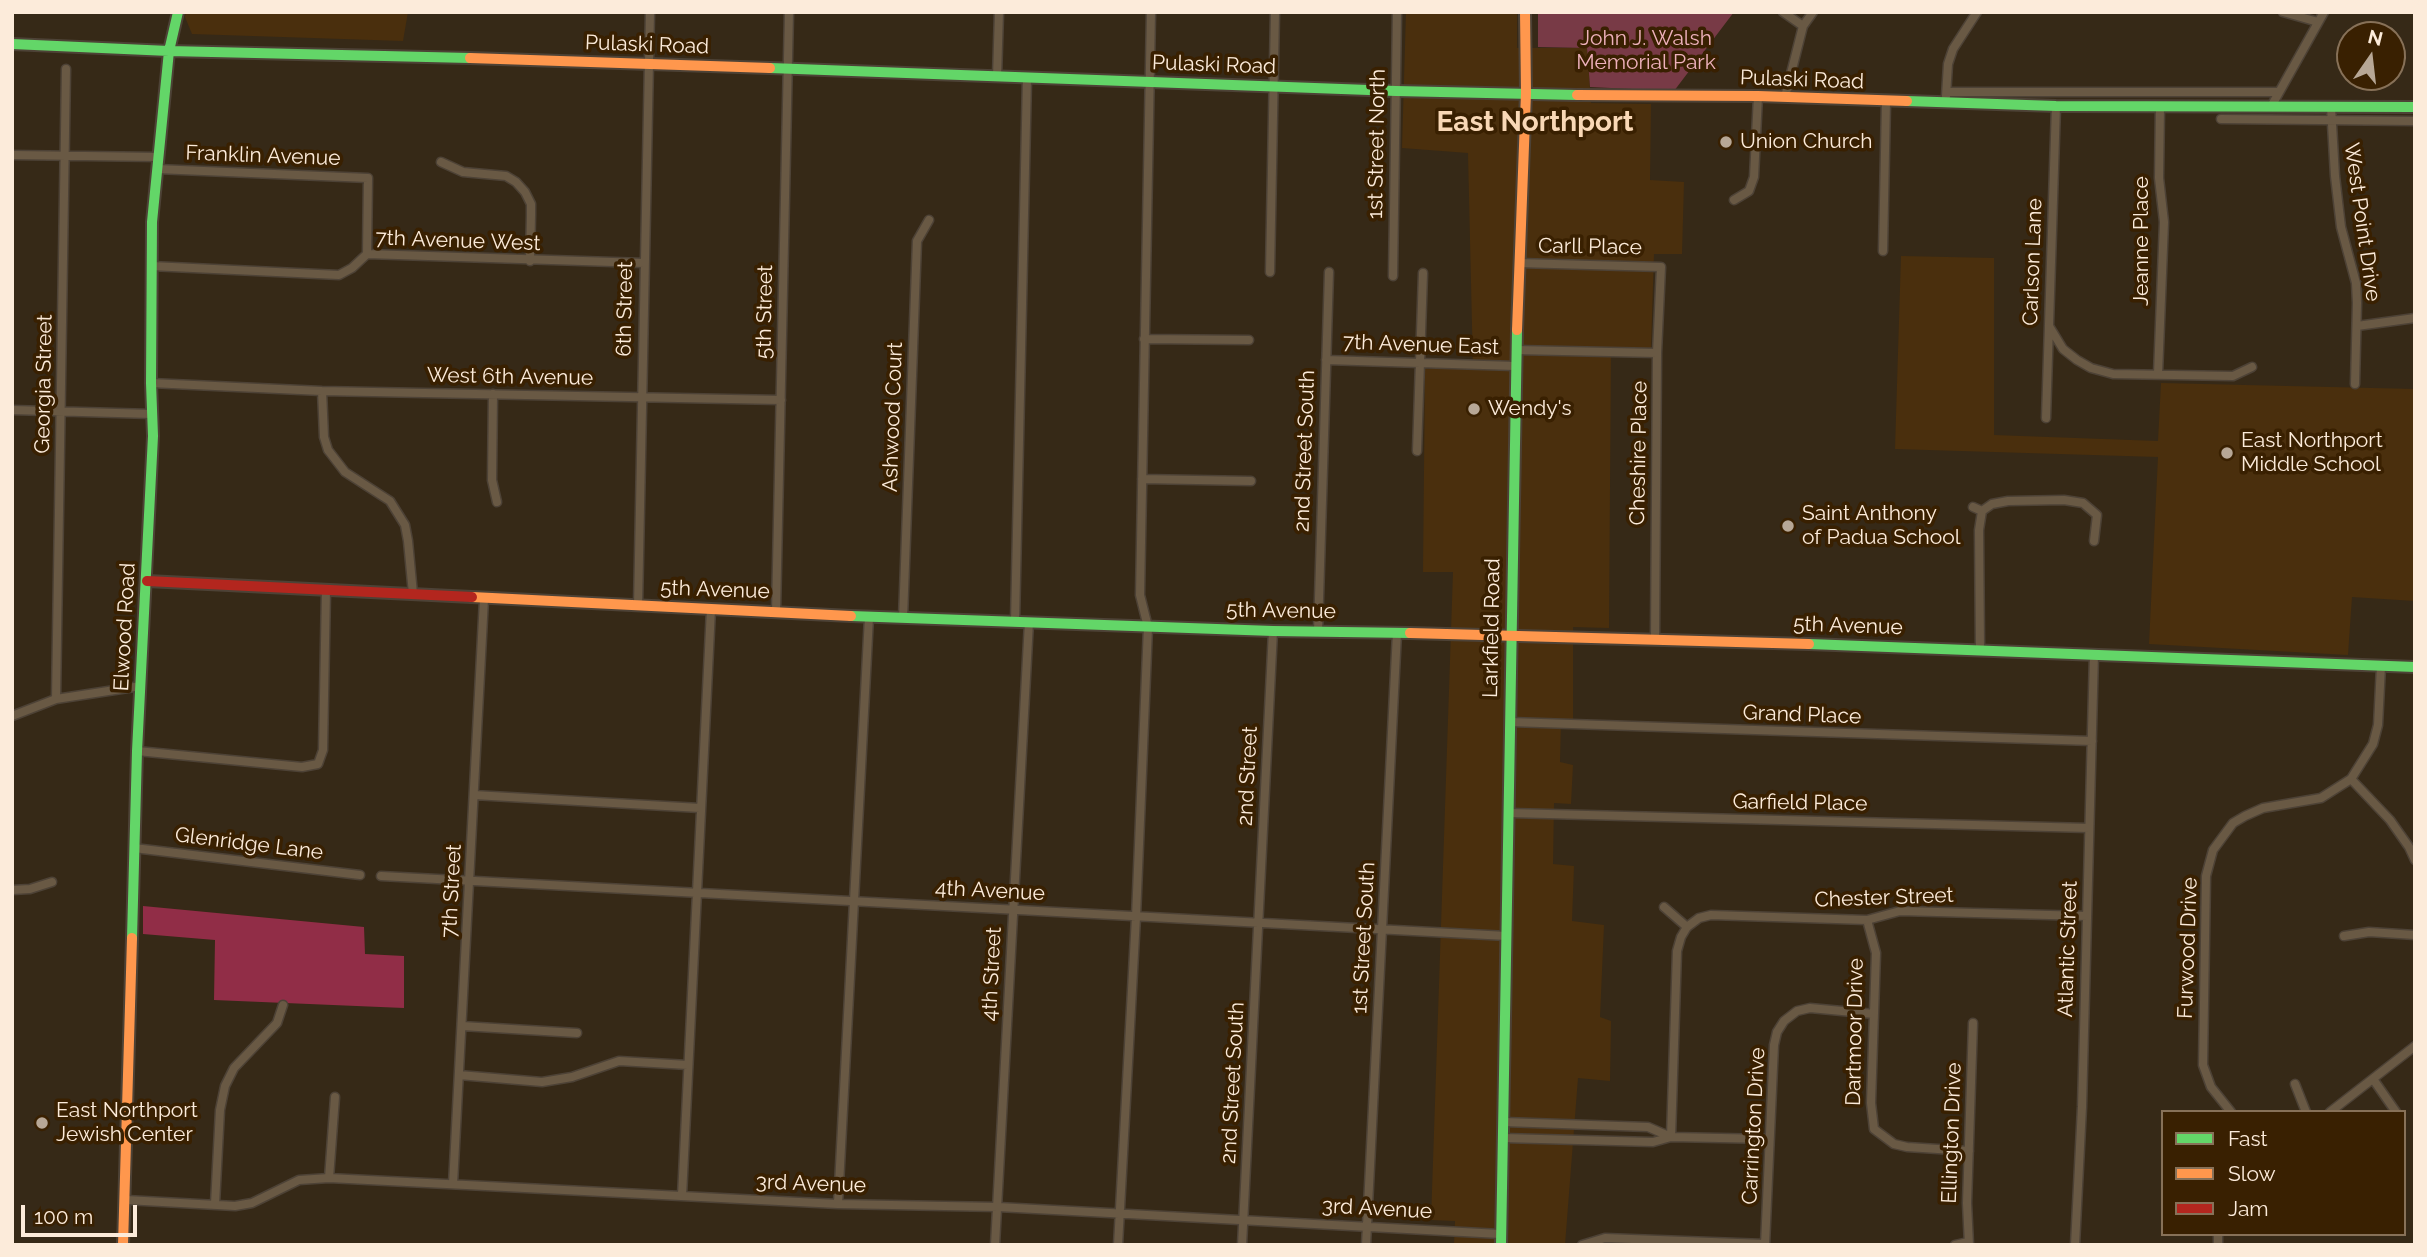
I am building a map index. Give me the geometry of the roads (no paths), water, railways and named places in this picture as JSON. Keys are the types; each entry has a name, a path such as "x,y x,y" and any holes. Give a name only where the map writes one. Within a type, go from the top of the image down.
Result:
{"main road":[{"name":"Elwood Road","path":"123,1245 137,751 153,436 151,266 169,51 178,12"},
{"name":"Larkfield Road","path":"1500,1239 1510,813 1516,350 1526,93 1525,12"},
{"name":"Pulaski Road","path":"12,44 1396,91 1643,97 1758,96 1886,102 1946,97 2056,106 2415,107"},
{"name":"5th Avenue","path":"147,581 869,617 1273,631 1980,649 2415,667"}],"street":[{"name":"6th Street","path":"638,606 650,12"},
{"name":"5th Street","path":"776,612 789,12"},
{"path":"997,77 999,12"},
{"path":"1118,1245 1148,627 1140,595 1151,12"},
{"path":"1270,272 1275,12"},
{"name":"1st Street North","path":"1393,276 1397,12"},
{"path":"1783,12 1803,26"},
{"path":"1785,97 1803,26 1813,12"},
{"path":"1977,12 1953,48 1948,64 1946,97 2279,92"},
{"path":"2283,12 2318,22"},
{"path":"2272,105 2324,12"},
{"name":"Georgia Street","path":"56,699 66,69"},
{"path":"1015,622 1027,78"},
{"path":"1734,200 1749,191 1754,177 1758,96"},
{"path":"1883,251 1886,102"},
{"name":"Carlson Lane","path":"2046,418 2056,106"},
{"name":"Jeanne Place","path":"2158,374 2164,222 2159,178 2160,107"},
{"name":"West Point Drive","path":"2331,107 2341,227 2356,283 2355,384"},
{"path":"2221,119 2415,121"},
{"name":"Franklin Avenue","path":"12,155 65,156 368,178 367,254"},
{"path":"441,162 463,172 506,176 525,192 531,215 530,261"},
{"name":"Ashwood Court","path":"903,618 917,241 929,220"},
{"name":"7th Avenue West","path":"151,266 339,275 352,268 367,254 644,263"},
{"name":"Carll Place","path":"1519,263 1661,267"},
{"name":"Cheshire Place","path":"1654,639 1657,354 1661,267"},
{"name":"2nd Street South","path":"1318,631 1329,272"},
{"path":"1417,451 1423,273"},
{"path":"2357,326 2415,318"},
{"path":"2049,326 2063,349 2091,368 2113,374 2233,376 2252,367"},
{"path":"1144,339 1248,340"},
{"path":"1516,350 1657,354"},
{"name":"7th Avenue East","path":"1326,360 1516,366"},
{"name":"West 6th Avenue","path":"151,383 322,391 781,400"},
{"path":"322,391 324,437 328,450 345,472 390,501 405,525 413,594"},
{"path":"494,394 492,480 497,502"},
{"path":"12,410 152,414"},
{"path":"1142,480 1251,481"},
{"path":"1980,649 1979,530 1982,511 1992,504 2008,501 2063,500 2083,503 2096,515 2094,541"},
{"path":"1973,507 1982,511"},
{"path":"137,751 302,767 318,764 323,750 326,590"},
{"name":"7th Street","path":"453,1184 484,599"},
{"path":"682,1196 711,609"},
{"path":"838,1204 869,617"},
{"name":"4th Street","path":"995,1245 1029,622"},
{"name":"2nd Street","path":"1258,923 1273,631"},
{"name":"1st Street South","path":"1366,1245 1397,634"},
{"name":"Atlantic Street","path":"2075,1245 2094,654"},
{"name":"Furwood Drive","path":"2229,1110 2211,1087 2203,1065 2206,876 2213,850 2233,823 2245,816 2263,808 2321,798 2351,779 2369,751 2378,725 2381,666"},
{"path":"12,716 56,699 141,686"},
{"name":"Grand Place","path":"1510,722 2092,741"},
{"path":"2351,779 2390,820 2415,860"},
{"path":"474,795 700,808"},
{"name":"Garfield Place","path":"1510,813 2089,828"},
{"name":"Glenridge Lane","path":"134,848 360,875"},
{"path":"382,876 471,882"},
{"path":"12,890 30,889 52,882"},
{"name":"4th Avenue","path":"471,882 1507,936"},
{"path":"1664,907 1687,927 1681,937 1678,951 1671,1137"},
{"name":"Chester Street","path":"1687,927 1699,918 1712,915 1867,920 1900,911 2087,916"},
{"name":"Dartmoor Drive","path":"1867,920 1876,953 1871,1103 1874,1129 1894,1144 1969,1151"},
{"name":"2nd Street South","path":"1242,1245 1258,923"},
{"path":"2344,936 2369,932 2415,935"},
{"path":"215,1205 220,1110 225,1086 234,1068 277,1023 284,1004"},
{"name":"Carrington Drive","path":"1765,1244 1774,1045 1777,1032 1784,1021 1797,1011 1810,1008 1874,1014"},
{"name":"Ellington Drive","path":"1969,1244 1973,1023"},
{"path":"462,1027 577,1032"},
{"path":"2333,1110 2415,1046"},
{"path":"460,1075 542,1082 565,1079 619,1061 688,1065"},
{"path":"2373,1079 2395,1110"},
{"path":"2295,1084 2305,1110"},
{"path":"329,1178 335,1097"},
{"path":"1504,1122 1648,1127 1671,1137"},
{"path":"1561,1139 1562,1124"},
{"path":"1503,1138 1653,1142 1671,1137 1769,1139"},
{"name":"3rd Avenue","path":"125,1200 235,1206 251,1203 299,1180 329,1178 838,1204 998,1207 1366,1226 1500,1239"},
{"path":"1582,1245 1605,1238 1765,1244"},
{"path":"1955,1245 1969,1244"}],"place":[{"name":"Union Church","path":"1726,142"},
{"name":"Wendy's","path":"1474,409"},
{"name":"East Northport Middle School","path":"2227,453"},
{"name":"Saint Anthony of Padua School","path":"1788,526"},
{"name":"East Northport Jewish Center","path":"42,1123"}],"district":[{"name":"East Northport","path":"1535,123"}],"park label":[{"name":"John J. Walsh Memorial Park","path":"1646,51"}]}
